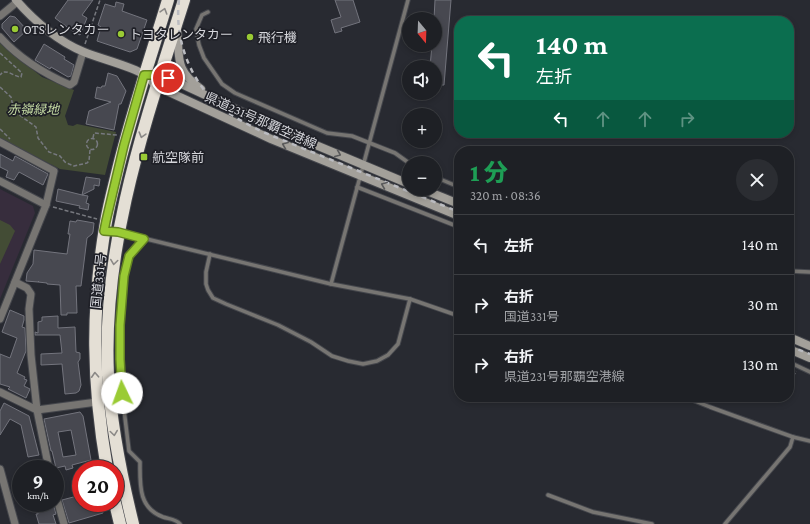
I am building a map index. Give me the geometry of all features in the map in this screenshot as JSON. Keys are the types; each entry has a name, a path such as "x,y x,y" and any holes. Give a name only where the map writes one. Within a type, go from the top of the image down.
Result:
{"highway":[{"name":"国道331号","path":"106,460 97,402 94,347 97,282 104,231 124,145 168,0"},
{"name":"国道331号","path":"133,524 116,443 108,374 111,278 118,232 138,148 184,0"},
{"path":"117,512 120,524"}],"main road":[{"path":"17,1 49,31 83,52 144,75"},
{"path":"176,23 177,51 181,67 192,81 213,98"},
{"name":"県道231号那覇空港線","path":"144,75 213,98 287,133 402,181"},
{"name":"県道231号那覇空港線","path":"158,80 271,139 454,214"},
{"path":"439,196 454,202"},
{"path":"794,339 810,346"},
{"path":"794,351 810,358"}],"street":[{"path":"0,16 17,1"},
{"path":"0,37 23,59 49,76 70,85 74,82 83,52"},
{"path":"0,142 54,171 46,205 0,319"},
{"path":"0,181 46,205"},
{"path":"15,282 27,288 31,294 31,355 37,410 47,460"},
{"path":"0,392 37,410 97,402"},
{"path":"0,469 15,524"},
{"path":"61,512 64,524"}],"lane":[{"path":"331,284 408,0"},
{"path":"208,12 202,15 196,29 199,45 204,58 222,84 235,93 327,133 352,136 394,153 402,158"},
{"path":"442,180 454,185"},
{"path":"357,187 454,225"},
{"path":"104,231 118,232 331,284 410,299 454,314"},
{"path":"144,239 129,256 123,286 120,359 122,393 130,451 140,462 140,491 144,500 152,510 161,516 178,521 180,524"},
{"path":"210,254 206,272 206,284 213,298 278,325 311,342 332,356 363,364 377,361 388,355 398,344 410,299"},
{"path":"794,271 810,272"},
{"path":"794,364 810,372"},
{"path":"698,402 793,437 810,441"},
{"path":"725,524 790,447 793,437"},
{"path":"548,495 593,512 652,524"}],"path":[{"path":"83,52 100,0"},
{"path":"0,53 22,73 22,75 21,77 18,77 3,72 0,75"},
{"path":"0,87 11,97 14,111 36,127 38,138 49,152 60,156 66,162 74,166 87,163 89,161 90,150 87,147 87,142 90,139 93,139"},
{"path":"93,139 94,133 117,135"},
{"path":"90,150 96,149 98,146 98,142 93,139"},
{"path":"46,205 97,219"},
{"path":"794,375 797,368"}],"shaded area":[{"path":"0,189 33,206 35,213 0,299"}],"green space":[{"name":"赤嶺緑地","path":"0,42 42,77 74,90 65,116 68,125 73,126 77,124 116,132 105,175 60,169 0,138"},
{"path":"0,220 10,225 15,231 0,264"}],"building":[{"path":"68,0 93,0 82,15 87,18 80,35 55,18"},
{"path":"335,0 353,0 360,22 341,28 342,31 335,33 331,20 341,17"},
{"path":"435,0 451,0 444,85 442,85 442,60 431,60 431,52 442,52 442,12 434,12"},
{"name":"トヨタレンタカー","path":"116,2 124,4 122,11 147,20 137,49 130,52 97,41 101,27 98,25 105,4 115,7"},
{"name":"OTSレンタカー","path":"10,16 15,17 27,30 14,42 2,28 2,24"},
{"path":"44,44 65,57 64,59 74,65 71,76 68,77 51,67 50,69 35,60"},
{"path":"108,73 117,76 126,91 121,104 119,104 114,130 86,124 89,111 111,102 95,98 97,87 101,88 102,86 105,86"},
{"path":"0,154 13,161 15,156 48,174 43,185 19,172 14,180 6,177 8,171 0,167"},
{"path":"86,177 100,179 99,186 94,185 94,189 82,195"},
{"path":"58,189 88,196 86,203 89,204 88,210 79,208 80,206 56,201"},
{"path":"77,220 94,223 93,232 87,238 81,286 76,286 77,313 67,313 67,315 61,315 60,285 26,281 27,273 33,264 34,250 67,254 70,221 76,222"},
{"path":"10,310 24,316 22,327 25,328 26,351 17,373 25,377 24,379 27,380 24,386 30,389 26,398 8,389 10,387 0,384 0,354 10,358 17,338 2,332"},
{"path":"58,316 58,328 75,327 76,352 80,353 80,359 78,362 81,385 79,391 76,393 65,394 62,364 41,365 41,354 62,353 60,335 35,335 35,332 38,333 38,322 42,321 42,317"},
{"path":"4,403 29,416 39,455 28,457 21,425 10,419 0,435 0,411"},
{"path":"80,412 83,416 91,460 72,460 72,468 66,470 64,466 64,460 54,460 44,419","holes":["71,430 76,455 63,457 58,432"]},
{"path":"72,497 72,512 103,513 69,523 64,507 64,499"},
{"path":"38,512 55,512 56,514 53,515 56,524 39,524 36,514 38,514"}],"railway":[{"path":"179,0 179,30 187,60 202,87 223,109 263,132 454,210"},
{"path":"794,348 810,354"}],"place":[{"name":"OTSレンタカー","path":"15,29"},
{"name":"トヨタレンタカー","path":"121,34"},
{"name":"飛行機","path":"250,37"},
{"name":"航空隊前","path":"144,157"}],"route":[{"path":"122,393 120,325 124,276 129,256 144,239 118,232 104,231 124,145 144,75 160,75 168,78"}]}
